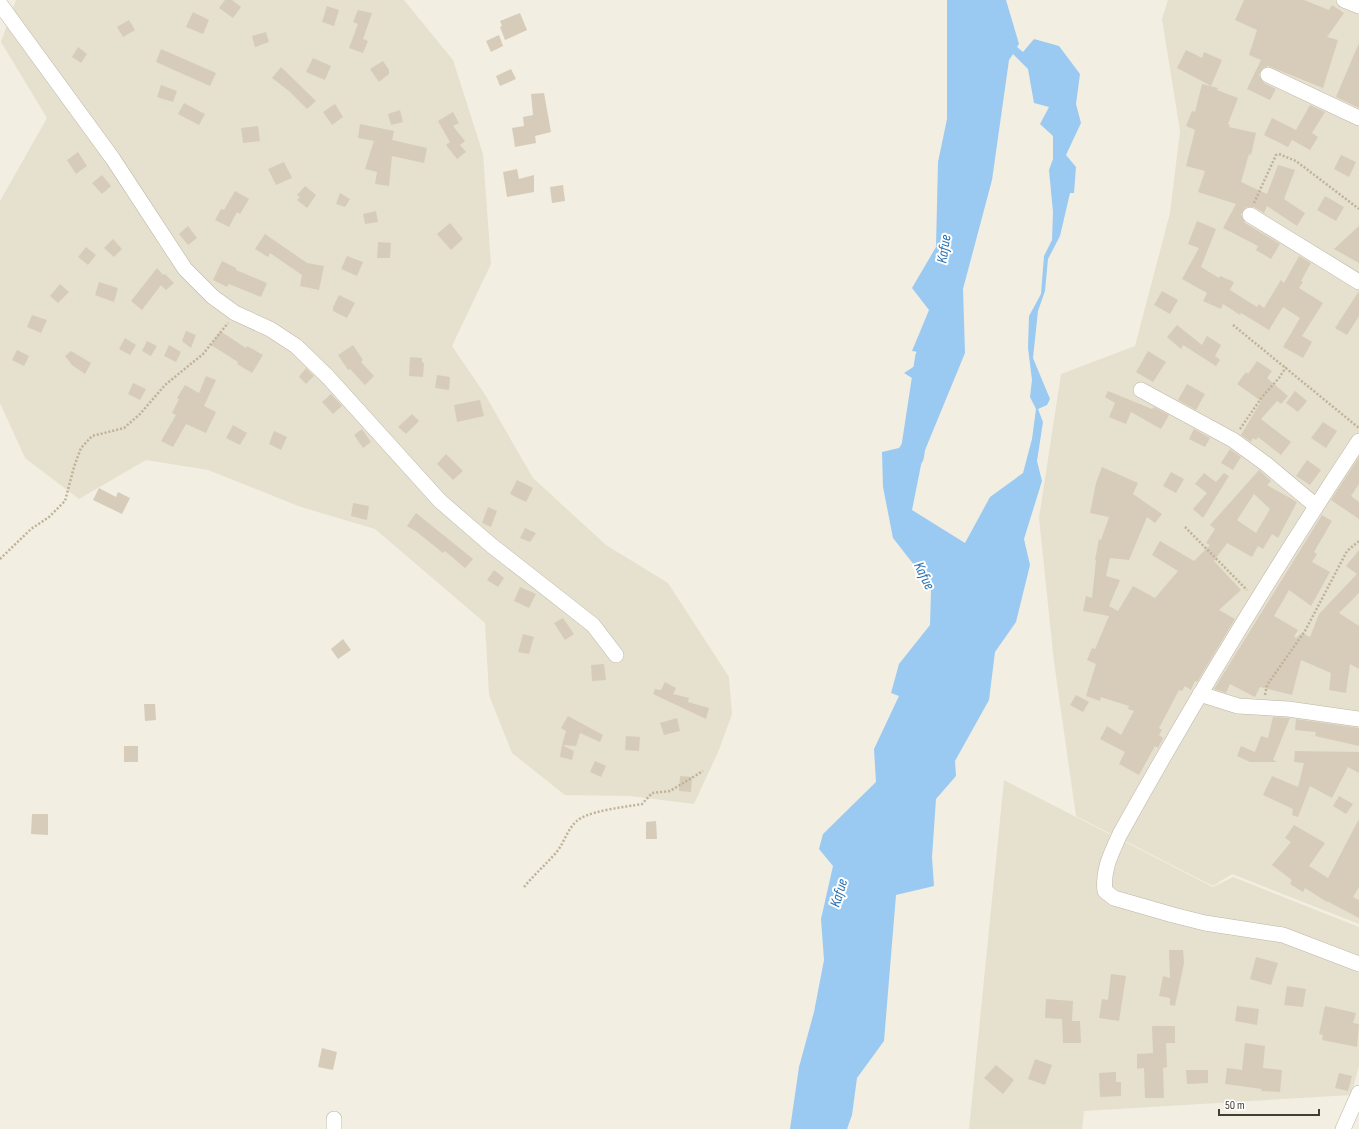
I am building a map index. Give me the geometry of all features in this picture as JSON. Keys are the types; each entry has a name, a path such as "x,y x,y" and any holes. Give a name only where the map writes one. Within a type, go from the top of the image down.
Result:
{"street":[{"path":"1344,0 1359,6"},
{"path":"0,4 113,159 185,269 213,297 236,313 270,329 296,346 328,377 440,501 491,545 593,625 616,655"},
{"path":"1268,75 1359,118"},
{"path":"1250,216 1359,282"},
{"path":"1141,390 1233,440 1266,464 1316,506"},
{"path":"1359,441 1256,599 1200,694 1120,834 1110,857 1103,879 1105,891 1114,898 1205,923 1283,936 1359,964"},
{"path":"1200,694 1238,706 1288,709 1359,719"},
{"path":"1343,1129 1359,1093"}],"path":[{"path":"1250,216 1250,211 1276,155 1279,154 1296,161 1359,209"},
{"path":"0,559 31,528 49,517 65,501 74,467 81,448 92,436 124,428 140,414 165,385 203,354 236,313"},
{"path":"1233,325 1359,428"},
{"path":"1233,440 1262,397 1279,378 1286,367"},
{"path":"1185,527 1256,599"},
{"path":"1262,708 1266,685 1305,631 1348,551 1359,541"},
{"path":"524,887 562,845 570,827 581,818 613,808 642,804 652,793 670,791 703,771"}],"shaded area":[{"path":"16,0 404,0 453,60 483,154 491,264 452,346 484,393 533,478 606,545 668,583 729,677 732,714 719,750 694,804 630,796 565,795 512,753 489,695 485,623 375,529 301,507 208,470 146,460 79,499 25,458 0,403 0,201 47,118 1,42"},
{"path":"1168,0 1359,0 1359,924 1232,874 1213,886 1076,816 1054,662 1039,518 1061,374 1135,346 1170,213 1180,131 1162,19"},
{"path":"1004,780 1213,887 1233,877 1359,927 1359,1066 1351,1095 1084,1111 1082,1129 969,1129"}],"water":[{"path":"947,0 1006,0 1019,44 1017,47 1023,52 1034,39 1059,46 1080,74 1076,104 1081,123 1066,155 1076,167 1074,193 1070,193 1060,236 1048,259 1045,291 1038,311 1033,358 1050,399 1047,405 1038,409 1043,422 1037,461 1042,481 1024,539 1030,565 1016,622 995,652 989,700 955,761 956,776 936,799 932,857 934,886 896,895 884,1041 857,1078 852,1115 847,1129 790,1129 799,1067 814,1012 824,960 821,919 833,866 819,849 823,834 876,782 874,749 899,696 891,693 899,664 930,625 931,591 918,570 893,538 883,487 882,452 899,448 920,419 922,412 923,404 920,383 904,373 918,364 918,352 912,351 929,310 912,288 936,247 938,162 947,119","holes":["1013,54 1028,69 1034,103 1049,107 1040,124 1053,136 1053,159 1049,170 1053,212 1052,240 1044,256 1041,294 1029,316 1028,348 1032,380 1030,397 1036,409 1032,439 1023,473 990,497 965,543 912,510 923,455 965,353 963,289 992,180 1009,60"]}],"building":[{"path":"225,0 232,0 241,7 233,18 219,8"},
{"path":"1244,0 1304,0 1329,10 1332,5 1344,13 1327,37 1338,40 1323,88 1268,66 1263,68 1259,75 1264,83 1276,89 1270,100 1247,89 1261,60 1249,55 1257,30 1235,20"},
{"path":"327,6 339,10 334,26 322,22"},
{"path":"358,10 372,13 363,39 368,41 363,53 349,48 358,24 353,22"},
{"path":"193,12 209,20 203,34 186,27"},
{"path":"520,13 527,30 505,40 500,27 502,26 500,21"},
{"path":"129,20 135,30 123,37 117,27"},
{"path":"266,32 269,42 255,47 252,36"},
{"path":"499,35 503,46 491,52 486,41"},
{"path":"1359,43 1359,108 1336,97"},
{"path":"78,47 87,54 81,63 72,57"},
{"path":"161,49 216,73 210,86 156,62"},
{"path":"1186,50 1202,58 1204,52 1222,60 1211,86 1177,68"},
{"path":"313,58 331,66 325,80 306,72"},
{"path":"383,61 389,70 389,74 379,82 370,69"},
{"path":"281,67 316,101 307,109 289,91 272,78"},
{"path":"511,69 516,79 500,86 496,76"},
{"path":"1202,84 1218,88 1217,90 1238,98 1228,124 1230,125 1229,127 1256,133 1251,155 1249,154 1241,182 1267,194 1278,165 1295,170 1284,199 1305,213 1297,226 1267,206 1264,213 1254,207 1246,207 1241,214 1245,223 1280,244 1271,259 1256,250 1258,246 1223,228 1236,204 1198,192 1205,171 1186,166 1195,130 1186,126 1192,111 1195,112"},
{"path":"161,85 177,91 173,102 157,97"},
{"path":"544,93 551,132 535,136 536,143 515,147 512,128 524,126 523,117 533,115 531,94"},
{"path":"184,103 205,114 199,125 178,114"},
{"path":"335,104 343,117 332,125 323,112"},
{"path":"1310,105 1325,112 1312,133 1318,137 1310,150 1292,140 1288,147 1264,135 1272,118 1296,130"},
{"path":"400,110 403,122 391,125 388,114"},
{"path":"453,112 459,123 453,126 465,141 460,145 466,152 457,159 446,145 450,142 438,121"},
{"path":"360,124 394,131 392,140 427,148 424,163 392,156 389,186 375,184 377,172 365,169 374,141 358,138"},
{"path":"258,126 260,141 243,143 241,128"},
{"path":"78,152 87,166 76,174 67,160"},
{"path":"1341,155 1356,162 1349,177 1334,169"},
{"path":"284,162 292,178 276,185 268,169"},
{"path":"517,169 519,179 534,175 534,192 507,197 503,172"},
{"path":"102,175 111,186 102,194 92,183"},
{"path":"563,185 565,201 552,203 550,187"},
{"path":"305,186 316,195 307,208 297,200 300,197 297,195"},
{"path":"235,191 249,199 240,214 237,212 229,227 215,220 221,209 224,210"},
{"path":"340,193 350,199 345,207 336,204"},
{"path":"1325,196 1344,207 1336,221 1317,210"},
{"path":"376,211 378,222 365,224 363,214"},
{"path":"1197,221 1216,229 1201,267 1219,278 1220,276 1234,282 1230,290 1257,307 1259,304 1264,308 1281,280 1284,283 1299,256 1311,263 1301,281 1303,282 1299,288 1323,303 1302,336 1312,342 1303,358 1283,347 1300,318 1283,307 1269,330 1241,313 1240,315 1223,304 1221,309 1203,301 1207,293 1182,279 1199,248 1188,244"},
{"path":"450,223 463,239 451,250 437,234"},
{"path":"188,226 197,238 188,245 179,234"},
{"path":"1359,226 1359,263 1334,249"},
{"path":"265,234 307,263 324,266 319,290 300,286 302,275 270,253 268,257 255,249"},
{"path":"113,239 122,249 114,257 104,248"},
{"path":"378,242 391,243 390,258 377,258"},
{"path":"86,247 96,255 88,265 78,257"},
{"path":"347,256 363,262 357,276 341,269"},
{"path":"222,261 236,268 236,270 267,283 261,297 229,284 227,287 213,280"},
{"path":"157,268 163,275 165,274 174,283 166,290 161,285 142,310 131,301"},
{"path":"99,282 118,288 114,302 95,295"},
{"path":"60,284 69,292 58,303 50,296"},
{"path":"1162,291 1178,300 1170,314 1154,305"},
{"path":"1359,291 1359,316 1347,335 1335,328"},
{"path":"339,295 355,303 347,318 333,311 333,307"},
{"path":"32,315 47,320 41,333 27,327"},
{"path":"1177,325 1202,345 1207,336 1221,345 1215,356 1220,360 1216,366 1183,345 1181,349 1167,337"},
{"path":"186,331 196,335 191,348 182,341"},
{"path":"220,331 246,348 247,346 263,355 252,373 211,345"},
{"path":"125,338 136,345 130,355 119,349"},
{"path":"147,341 157,346 151,356 142,351"},
{"path":"169,345 181,352 176,362 164,356"},
{"path":"353,345 363,360 361,362 374,376 365,385 350,369 348,370 338,355"},
{"path":"17,350 29,356 24,366 12,360"},
{"path":"71,351 91,363 85,374 72,365 65,356"},
{"path":"1148,351 1166,362 1153,382 1136,372"},
{"path":"410,357 422,358 422,362 424,363 423,377 409,376"},
{"path":"1257,361 1272,371 1267,378 1288,396 1281,404 1277,401 1261,419 1291,442 1281,455 1258,437 1256,440 1253,438 1251,442 1241,435 1261,401 1237,384 1246,372 1248,374"},
{"path":"306,368 314,376 306,384 299,377"},
{"path":"437,375 450,377 449,390 435,388"},
{"path":"206,376 216,380 204,406 216,412 206,433 186,424 173,447 161,441 176,415 172,413 179,399 177,398 185,385 199,393"},
{"path":"133,383 146,389 140,400 128,394"},
{"path":"1187,384 1205,394 1196,410 1178,400"},
{"path":"1108,391 1152,409 1154,407 1169,415 1161,429 1131,412 1126,424 1109,417 1115,403 1105,397"},
{"path":"1295,391 1307,401 1298,412 1286,403"},
{"path":"331,394 342,406 333,414 322,402"},
{"path":"480,400 484,416 457,422 454,405"},
{"path":"412,414 419,421 406,434 398,427"},
{"path":"1323,422 1337,431 1326,448 1311,438"},
{"path":"233,425 247,433 240,445 226,438"},
{"path":"362,429 371,442 363,448 354,435"},
{"path":"1194,429 1210,438 1205,447 1189,439"},
{"path":"274,431 287,437 281,450 269,444"},
{"path":"1230,449 1241,457 1233,470 1221,463"},
{"path":"446,454 463,471 453,480 437,464"},
{"path":"1359,457 1359,484 1351,496 1359,502 1359,519 1331,500"},
{"path":"1307,460 1321,470 1310,485 1296,476"},
{"path":"1102,467 1138,483 1133,494 1162,514 1155,523 1147,517 1129,560 1110,558 1106,576 1120,580 1109,606 1118,611 1133,586 1155,598 1178,571 1152,555 1160,541 1194,561 1210,545 1206,543 1215,529 1210,525 1259,470 1271,481 1267,485 1297,502 1278,538 1272,534 1263,549 1258,546 1252,557 1227,543 1214,561 1241,590 1219,610 1235,619 1197,682 1195,681 1191,690 1185,686 1182,691 1179,690 1159,728 1162,730 1159,735 1163,738 1158,748 1155,746 1139,775 1119,764 1125,752 1100,739 1107,726 1121,735 1134,711 1128,709 1129,706 1101,697 1100,701 1086,696 1096,664 1087,660 1092,648 1095,649 1109,616 1083,611 1086,596 1092,598 1095,560 1099,539 1101,540 1109,517 1090,513 1096,483","holes":["1254,494 1270,509 1256,533 1237,520"]},
{"path":"1171,472 1184,479 1176,493 1163,486"},
{"path":"1204,473 1216,482 1224,473 1229,476 1203,518 1193,509 1207,493 1195,484"},
{"path":"517,480 533,488 526,502 510,494"},
{"path":"99,488 116,497 118,492 130,498 122,514 93,500"},
{"path":"353,503 369,506 367,520 351,516"},
{"path":"488,507 497,511 491,527 482,523"},
{"path":"416,513 473,559 465,568 445,551 443,553 417,532 407,526"},
{"path":"1322,515 1332,521 1314,552 1317,554 1312,562 1330,572 1311,606 1289,590 1274,616 1298,630 1294,637 1296,638 1302,633 1310,637 1319,614 1357,574 1346,566 1359,550 1359,593 1339,613 1359,626 1359,669 1350,664 1346,693 1329,690 1331,673 1301,660 1292,695 1260,687 1255,697 1230,684 1226,693 1214,689"},
{"path":"525,528 536,533 530,542 520,538"},
{"path":"494,570 504,578 498,587 487,580"},
{"path":"520,587 536,594 529,608 514,601"},
{"path":"563,618 574,634 565,640 554,623"},
{"path":"523,634 534,637 529,654 518,652"},
{"path":"343,639 351,650 338,659 331,649"},
{"path":"604,664 606,680 592,681 591,665"},
{"path":"665,682 676,688 673,694 689,698 688,702 709,708 706,719 653,694 655,689 661,690"},
{"path":"1076,695 1089,702 1083,712 1070,705"},
{"path":"144,704 155,704 156,720 145,721"},
{"path":"568,716 603,735 600,742 580,733 576,746 562,745 566,731 561,728"},
{"path":"1273,717 1290,718 1273,760 1278,762 1250,762 1237,756 1241,746 1255,752 1261,736 1268,738"},
{"path":"677,718 680,731 664,735 660,723"},
{"path":"1296,719 1359,728 1359,746 1315,736 1316,732 1295,730"},
{"path":"626,736 640,737 639,751 625,750"},
{"path":"562,745 574,751 572,760 560,757"},
{"path":"124,746 138,746 138,762 124,762"},
{"path":"1295,751 1359,752 1359,773 1348,767 1332,798 1310,786 1298,817 1292,815 1293,809 1263,795 1272,776 1298,787 1304,763 1294,762"},
{"path":"595,761 606,766 601,777 590,772"},
{"path":"680,776 692,777 691,792 679,791"},
{"path":"1339,796 1353,804 1346,814 1333,806"},
{"path":"32,814 48,814 48,835 31,834"},
{"path":"1359,819 1359,887 1353,897 1359,900 1359,918 1327,902 1305,888 1303,892 1290,884 1292,880 1272,865 1291,842 1285,838 1294,825 1325,843 1309,866 1328,878"},
{"path":"656,821 657,839 646,839 646,822"},
{"path":"1169,950 1183,950 1184,963 1175,1006 1170,1005 1170,998 1159,996 1163,976 1170,978"},
{"path":"1256,957 1278,963 1271,985 1250,979"},
{"path":"1111,974 1126,976 1119,1021 1099,1018 1102,999 1108,1000"},
{"path":"1287,986 1306,989 1303,1007 1284,1005"},
{"path":"1046,999 1073,1001 1072,1021 1080,1021 1081,1043 1063,1043 1062,1019 1045,1018"},
{"path":"1237,1006 1259,1009 1257,1025 1235,1021"},
{"path":"1325,1006 1356,1013 1353,1023 1359,1024 1357,1047 1322,1040 1323,1035 1319,1034"},
{"path":"1152,1026 1175,1026 1175,1043 1166,1043 1167,1067 1163,1068 1164,1098 1145,1098 1144,1068 1137,1069 1137,1054 1153,1053"},
{"path":"1245,1043 1265,1046 1263,1068 1282,1070 1280,1092 1261,1091 1262,1089 1225,1084 1227,1068 1242,1070"},
{"path":"322,1048 337,1052 333,1070 318,1067"},
{"path":"1035,1059 1052,1065 1045,1085 1028,1079"},
{"path":"996,1065 1014,1080 1003,1094 984,1078"},
{"path":"1186,1070 1208,1070 1208,1083 1187,1084"},
{"path":"1116,1072 1116,1082 1121,1082 1121,1096 1100,1097 1099,1073"},
{"path":"1339,1073 1352,1076 1348,1091 1335,1088"}],"waterway":[{"name":"Kafue","path":"912,456 927,358"}]}
